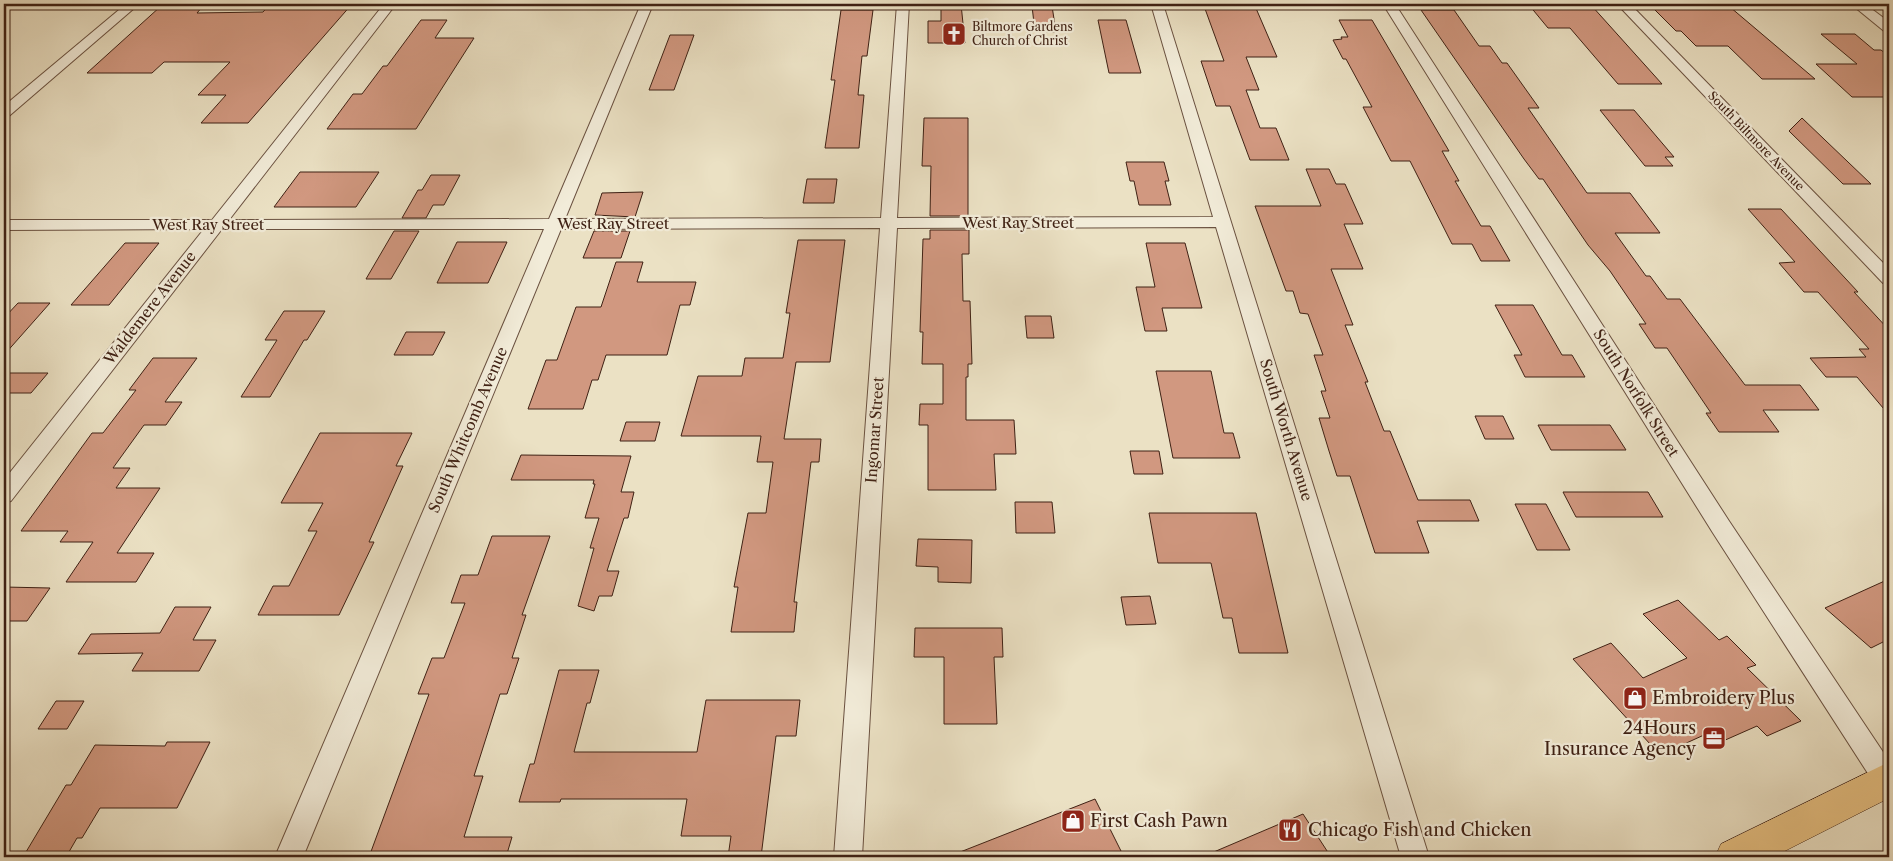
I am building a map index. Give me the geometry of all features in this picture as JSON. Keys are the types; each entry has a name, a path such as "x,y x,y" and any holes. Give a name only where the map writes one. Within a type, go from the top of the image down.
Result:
{"main road":[{"path":"1734,857 1888,779"}],"street":[{"path":"4,113 133,4"},
{"name":"Waldemere Avenue","path":"4,495 390,4"},
{"name":"South Whitcomb Avenue","path":"289,857 647,4"},
{"name":"Ingomar Street","path":"848,857 903,4"},
{"name":"South Worth Avenue","path":"1157,4 1415,857"},
{"name":"South Norfolk Street","path":"1389,4 1721,528 1888,779"},
{"name":"South Biltmore Avenue","path":"1623,4 1889,279"},
{"path":"1858,4 1889,28"},
{"name":"West Ray Street","path":"4,226 1223,222"}],"building":[{"path":"270,4 352,4 248,123 201,123 226,95 198,95 230,62 164,62 152,73 87,73 161,6 203,6 197,13 263,12"},
{"path":"941,4 961,4 965,43 928,43 928,21 941,21"},
{"path":"1529,5 1591,5 1662,84 1618,84 1570,28 1548,28"},
{"path":"1032,6 1052,6 1056,32 1035,32"},
{"path":"1204,6 1255,6 1277,57 1246,57 1259,90 1246,90 1260,128 1276,128 1289,160 1250,160 1230,106 1216,106 1201,61 1224,61"},
{"path":"1697,7 1730,7 1815,79 1762,79 1728,46 1696,46 1681,31 1676,31 1654,9 1699,9"},
{"path":"841,10 873,10 867,56 862,56 858,95 864,95 859,148 825,148 835,80 831,80"},
{"path":"1421,10 1454,10 1479,46 1490,46 1502,63 1507,63 1539,108 1528,108 1587,193 1630,193 1660,233 1615,233 1646,276 1650,276 1667,299 1680,299 1745,385 1800,385 1819,410 1763,410 1779,432 1719,432 1706,413 1711,413 1667,348 1655,348 1639,324 1646,324 1610,271 1588,245 1543,179 1539,179 1524,159"},
{"path":"421,20 447,20 435,38 474,38 416,129 327,129 353,94 362,94 383,66 387,66"},
{"path":"1098,20 1126,20 1141,73 1109,73"},
{"path":"1339,20 1372,20 1449,151 1442,151 1459,181 1455,181 1481,226 1490,226 1510,261 1481,261 1472,244 1452,244 1410,161 1391,161 1363,107 1372,107 1346,59 1343,59 1333,40 1348,37"},
{"path":"1821,34 1855,34 1874,50 1881,50 1889,56 1889,97 1852,97 1816,64 1857,64"},
{"path":"670,35 694,35 674,90 649,90"},
{"path":"1600,110 1634,110 1674,157 1665,157 1673,166 1645,166"},
{"path":"924,118 968,118 968,216 930,216 931,166 922,166"},
{"path":"1802,118 1871,184 1843,184 1789,131"},
{"path":"1126,162 1164,162 1169,181 1165,181 1171,205 1139,205 1134,181 1130,181"},
{"path":"1306,169 1329,169 1336,184 1345,184 1363,224 1344,224 1363,269 1331,269 1353,325 1345,325 1368,382 1365,382 1384,431 1390,431 1418,500 1470,500 1479,521 1417,521 1429,553 1375,553 1350,476 1337,476 1319,418 1330,418 1321,391 1326,391 1314,355 1323,355 1308,314 1300,313 1293,291 1286,291 1255,206 1321,206"},
{"path":"300,172 379,172 356,207 274,207"},
{"path":"431,175 460,175 444,205 433,205 426,218 402,218 418,190 422,190"},
{"path":"807,179 837,179 834,203 803,203"},
{"path":"643,192 635,217 595,215 602,193"},
{"path":"1748,209 1781,209 1858,292 1854,292 1889,330 1889,415 1857,377 1826,377 1810,358 1866,357 1859,349 1869,349 1818,292 1804,292 1779,263 1795,262"},
{"path":"930,230 969,230 969,254 962,254 963,301 970,301 972,364 968,364 968,377 966,377 966,420 1014,420 1016,454 994,454 996,490 928,490 928,425 919,425 920,404 943,404 943,364 922,364 923,332 920,332 923,239 930,239"},
{"path":"394,231 419,231 391,279 366,279"},
{"path":"594,231 630,231 621,258 583,258"},
{"path":"798,240 845,240 830,362 796,362 784,439 821,439 819,462 811,462 794,602 797,602 794,632 731,632 738,587 734,587 748,513 766,513 773,462 757,462 761,436 681,436 698,376 742,376 745,358 783,358 790,313 786,313"},
{"path":"457,242 507,242 488,283 437,283"},
{"path":"125,243 159,243 109,305 71,305"},
{"path":"1146,243 1185,243 1202,308 1162,308 1167,331 1145,331 1136,287 1155,287"},
{"path":"616,262 643,262 637,282 696,282 690,305 680,305 667,355 606,355 598,380 592,380 583,409 528,409 546,360 557,360 576,307 601,307"},
{"path":"18,303 50,303 4,355 4,318"},
{"path":"1495,305 1533,305 1562,355 1572,355 1585,377 1525,377 1514,355 1522,355"},
{"path":"284,311 325,311 307,340 304,340 270,397 241,397 277,340 265,340"},
{"path":"1025,316 1051,316 1054,338 1027,338"},
{"path":"406,332 445,332 433,355 394,355"},
{"path":"153,358 197,358 165,402 182,402 166,425 144,425 113,468 130,468 116,488 160,488 117,553 154,553 136,582 66,582 93,542 60,542 68,531 21,531 92,433 103,433 136,390 129,390"},
{"path":"1156,371 1211,371 1224,433 1233,433 1240,458 1173,458"},
{"path":"4,373 48,373 31,393 4,393"},
{"path":"1475,416 1503,416 1514,439 1485,439"},
{"path":"626,422 660,422 655,441 620,441"},
{"path":"1538,425 1610,425 1626,450 1551,450"},
{"path":"320,433 412,433 396,466 403,466 369,542 374,542 339,615 258,615 273,586 289,586 317,531 308,531 323,503 281,503"},
{"path":"1130,451 1159,451 1163,474 1134,474"},
{"path":"521,455 631,456 621,492 634,492 628,518 624,518 607,571 619,571 612,596 599,596 594,611 578,606 594,548 590,548 599,518 585,518 595,484 593,484 594,480 511,480"},
{"path":"1563,492 1648,492 1663,517 1576,517"},
{"path":"1015,502 1052,502 1055,533 1016,533"},
{"path":"1515,504 1546,504 1570,550 1537,550"},
{"path":"1149,513 1256,513 1288,653 1239,653 1232,618 1223,618 1211,563 1158,563"},
{"path":"492,536 550,536 522,615 526,615 512,658 519,658 507,694 500,694 474,776 483,776 464,837 512,837 506,857 369,857 429,694 418,694 432,658 444,658 465,603 451,603 461,575 478,575"},
{"path":"918,539 972,540 971,583 938,582 938,567 916,566"},
{"path":"1889,579 1889,639 1871,648 1825,608"},
{"path":"4,587 50,588 27,621 4,621"},
{"path":"1150,596 1156,624 1126,625 1121,597"},
{"path":"1678,600 1719,640 1727,636 1756,665 1747,668 1801,721 1767,736 1757,726 1714,745 1704,735 1660,755 1573,659 1611,643 1643,678 1687,658 1643,614"},
{"path":"175,607 211,607 193,640 216,640 199,671 132,671 143,653 78,654 91,634 160,633"},
{"path":"915,628 1002,628 1003,657 994,657 997,724 944,724 944,657 914,657"},
{"path":"559,670 599,670 590,703 587,703 574,752 697,752 706,700 800,700 796,736 776,736 761,857 728,857 731,836 681,836 687,799 561,799 560,802 519,802 530,764 534,764"},
{"path":"56,701 84,701 67,729 38,729"},
{"path":"167,742 210,742 177,808 100,808 82,838 77,838 66,857 23,857 66,785 71,785 95,745 165,746"},
{"name":"First Cash Pawn","path":"1095,799 1124,857 950,856"},
{"name":"Chicago Fish and Chicken","path":"1303,814 1331,857 1202,857"}],"place":[{"name":"Biltmore Gardens Church of Christ","path":"954,34"},
{"name":"Embroidery Plus","path":"1635,698"},
{"name":"24Hours Insurance Agency","path":"1714,738"},
{"name":"First Cash Pawn","path":"1073,821"},
{"name":"Chicago Fish and Chicken","path":"1290,830"}]}
